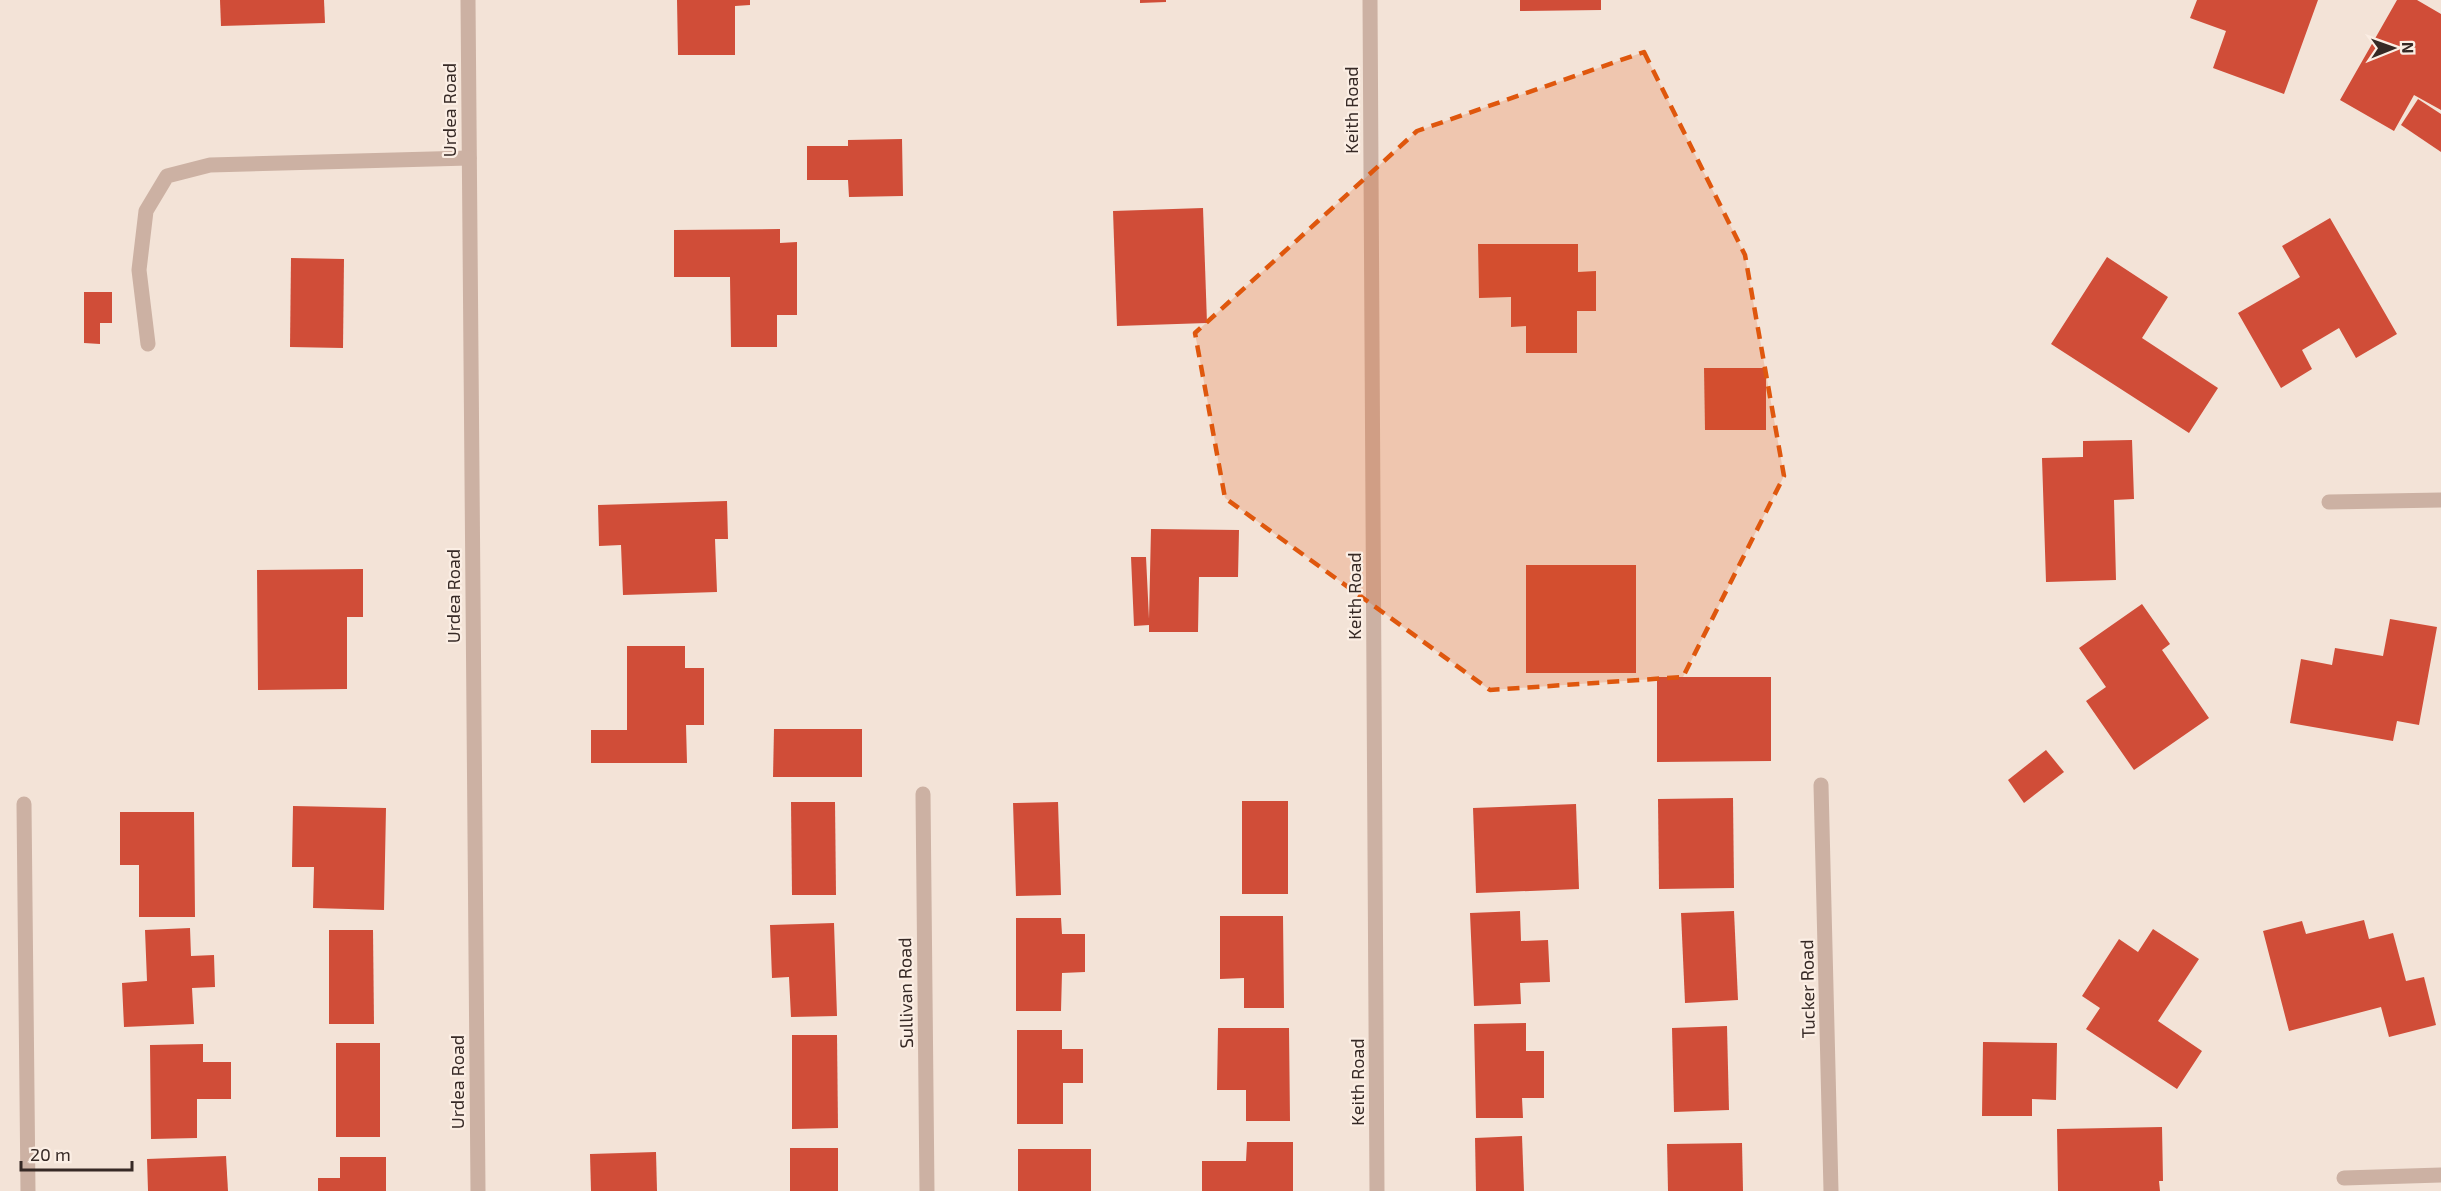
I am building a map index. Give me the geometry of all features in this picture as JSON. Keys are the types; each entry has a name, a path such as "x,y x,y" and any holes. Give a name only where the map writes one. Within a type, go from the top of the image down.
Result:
{"street":[{"name":"Urdea Road","path":"468,0 478,1191"},
{"name":"Keith Road","path":"1370,0 1377,1191"},
{"path":"148,344 139,270 146,211 167,176 210,165 469,158"},
{"path":"2329,502 2441,500"},
{"name":"Tucker Road","path":"1821,785 1831,1191"},
{"name":"Sullivan Road","path":"923,794 927,1191"},
{"path":"24,804 28,1191"},
{"path":"2344,1178 2441,1175"}],"highlighted area":[{"path":"1644,52 1745,255 1784,476 1683,677 1490,690 1225,498 1195,333 1417,131"}],"building":[{"path":"220,0 324,0 325,23 221,26"},
{"path":"677,0 750,0 750,5 735,6 735,55 678,55"},
{"path":"1140,0 1166,0 1166,2 1140,3"},
{"path":"1520,0 1601,0 1601,10 1520,11"},
{"path":"2197,0 2318,0 2284,94 2213,68 2226,31 2190,18"},
{"path":"2397,0 2417,0 2441,14 2441,110 2414,95 2394,131 2340,100"},
{"path":"2418,99 2441,114 2441,152 2401,125"},
{"path":"902,139 903,196 849,197 848,180 807,180 807,146 848,146 848,140"},
{"path":"1203,208 1207,323 1117,326 1113,211"},
{"path":"2330,218 2397,334 2356,358 2339,328 2302,350 2312,369 2281,388 2238,313 2300,277 2282,246"},
{"path":"780,229 780,243 797,242 797,315 777,315 777,347 731,347 730,277 674,277 674,230"},
{"path":"1478,244 1578,244 1578,272 1596,271 1596,311 1577,311 1577,353 1526,353 1526,326 1511,327 1511,297 1479,298"},
{"path":"2107,257 2168,297 2142,338 2218,388 2189,433 2051,344"},
{"path":"291,258 344,259 343,348 290,347"},
{"path":"84,292 112,292 112,323 100,323 100,344 84,343"},
{"path":"1704,368 1766,368 1766,430 1705,430"},
{"path":"2132,440 2134,499 2114,500 2116,580 2046,582 2042,458 2083,457 2083,441"},
{"path":"727,501 728,539 715,539 717,592 623,595 621,545 599,546 598,505"},
{"path":"1151,529 1239,530 1238,577 1199,577 1198,632 1149,632 1149,625 1134,626 1131,557 1146,557 1149,619"},
{"path":"1526,565 1636,565 1636,673 1526,673"},
{"path":"363,569 363,617 347,617 347,689 258,690 257,570"},
{"path":"2142,604 2170,644 2162,650 2209,718 2134,770 2086,701 2106,687 2079,648"},
{"path":"2390,619 2437,627 2419,725 2397,721 2393,741 2290,723 2301,659 2332,665 2335,648 2383,656"},
{"path":"627,646 685,646 685,668 704,668 704,725 686,725 687,763 591,763 591,730 627,730"},
{"path":"1657,677 1771,677 1771,761 1657,762"},
{"path":"774,729 862,729 862,777 773,777"},
{"path":"2046,750 2064,772 2024,803 2008,780"},
{"path":"1733,798 1734,888 1659,889 1658,799"},
{"path":"1242,801 1288,801 1288,894 1242,894"},
{"path":"791,802 835,802 836,895 792,895"},
{"path":"1058,802 1061,895 1016,896 1013,803"},
{"path":"1576,804 1579,889 1476,893 1473,808"},
{"path":"293,806 386,808 384,910 313,908 314,867 292,867"},
{"path":"120,812 194,812 195,917 139,917 139,865 120,865"},
{"path":"1520,911 1521,941 1548,940 1550,982 1520,983 1521,1004 1474,1006 1470,913"},
{"path":"1734,911 1738,1000 1685,1003 1681,913"},
{"path":"1220,916 1283,916 1284,1008 1244,1008 1244,978 1220,979"},
{"path":"1016,918 1061,918 1062,934 1085,934 1085,972 1062,973 1061,1011 1016,1011"},
{"path":"2364,920 2369,939 2393,933 2406,981 2424,977 2436,1025 2389,1037 2381,1007 2289,1031 2263,931 2302,921 2306,934"},
{"path":"834,923 837,1016 791,1017 789,977 772,978 770,925"},
{"path":"190,928 191,956 214,955 215,987 192,988 194,1024 124,1027 122,983 147,981 145,930"},
{"path":"2153,929 2199,959 2158,1021 2202,1051 2177,1089 2086,1029 2100,1008 2082,996 2119,939 2138,952"},
{"path":"329,930 373,930 374,1024 329,1024"},
{"path":"1526,1023 1526,1051 1544,1051 1544,1098 1522,1098 1523,1118 1476,1118 1474,1024"},
{"path":"1727,1026 1729,1110 1674,1112 1672,1028"},
{"path":"1218,1028 1289,1028 1290,1121 1246,1121 1246,1090 1217,1090"},
{"path":"1017,1030 1062,1030 1062,1049 1083,1049 1083,1083 1063,1083 1063,1124 1017,1124"},
{"path":"792,1035 837,1035 838,1128 792,1129"},
{"path":"1983,1042 2057,1043 2056,1100 2032,1099 2032,1116 1982,1116"},
{"path":"336,1043 380,1043 380,1137 336,1137"},
{"path":"203,1044 203,1062 231,1062 231,1099 197,1099 197,1138 151,1139 150,1045"},
{"path":"2162,1127 2163,1181 2159,1181 2160,1191 2058,1191 2057,1129"},
{"path":"1522,1136 1524,1191 1476,1191 1475,1138"},
{"path":"1247,1142 1293,1142 1293,1191 1202,1191 1202,1161 1246,1161"},
{"path":"1742,1143 1743,1191 1668,1191 1667,1144"},
{"path":"790,1148 838,1148 838,1191 790,1191"},
{"path":"1018,1149 1091,1149 1091,1191 1018,1191"},
{"path":"656,1152 657,1191 591,1191 590,1154"},
{"path":"226,1156 228,1191 148,1191 147,1159"},
{"path":"340,1157 386,1157 386,1191 318,1191 318,1178 340,1178"}]}
